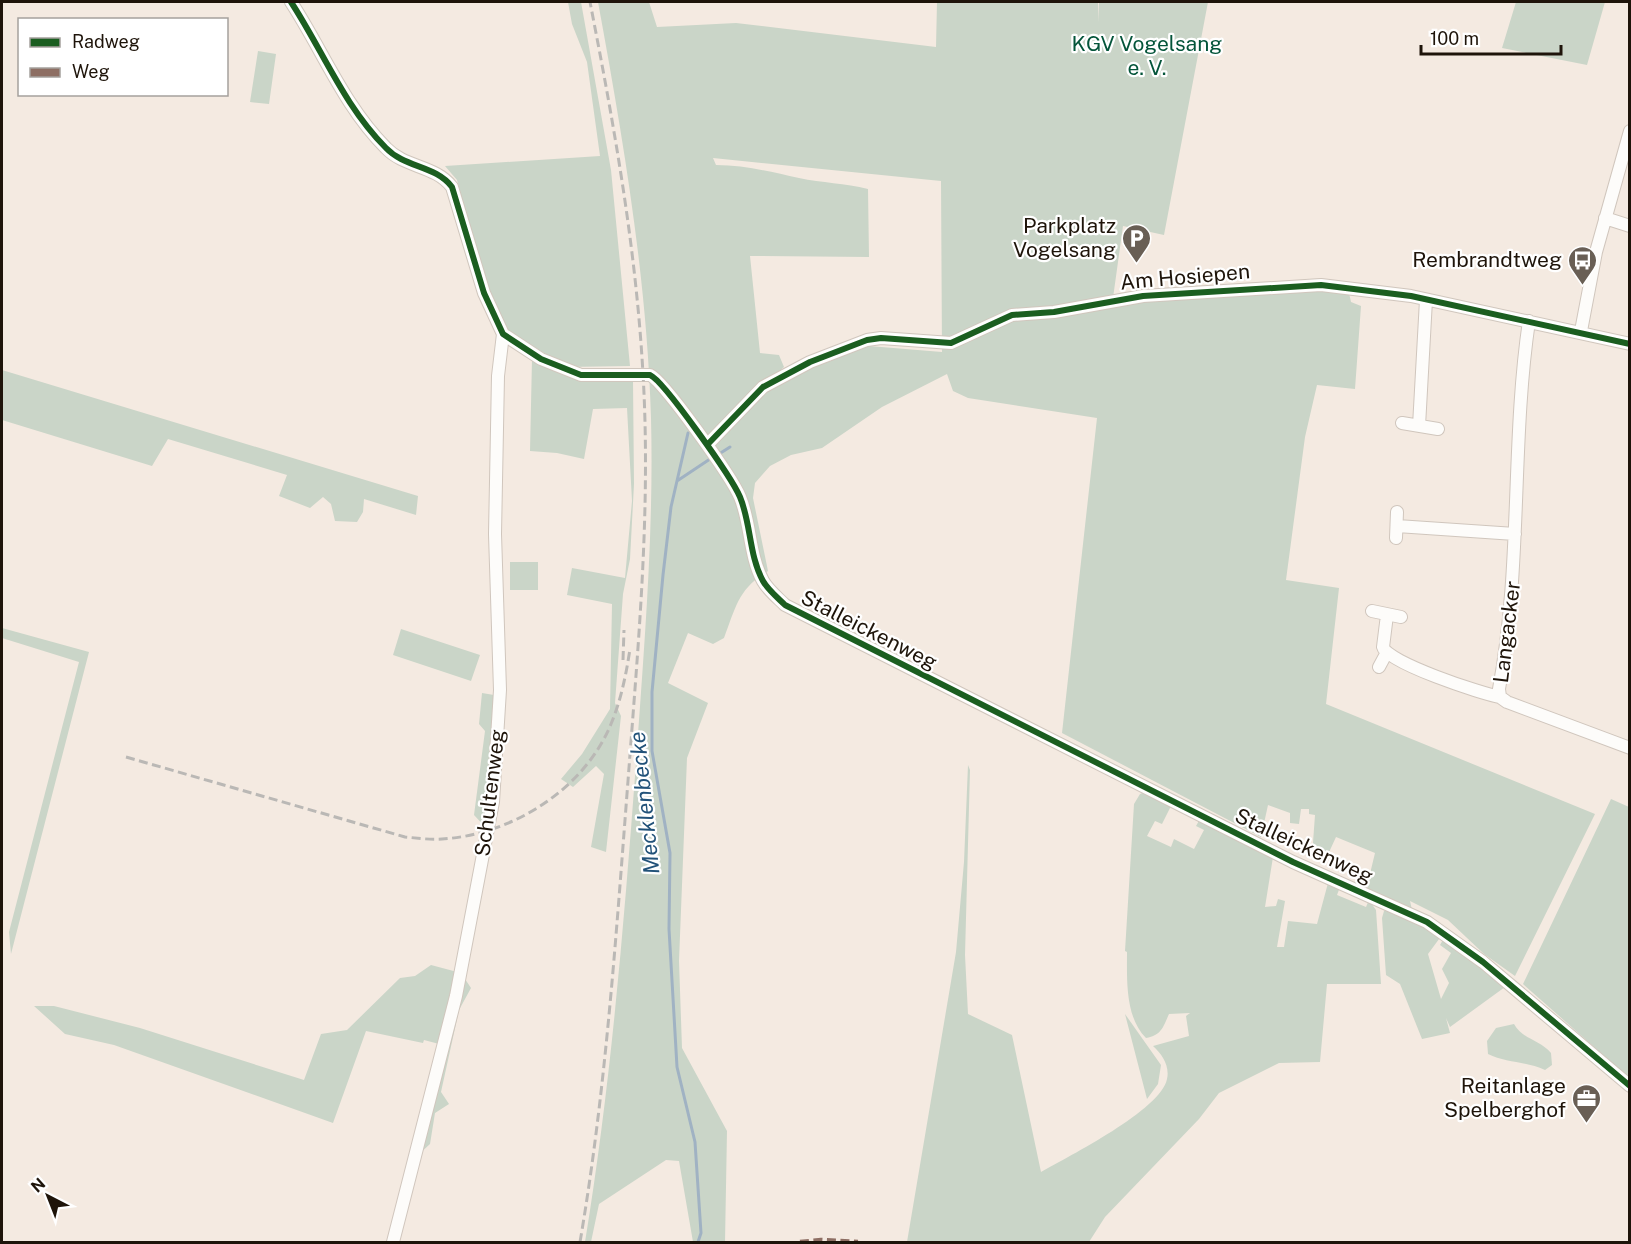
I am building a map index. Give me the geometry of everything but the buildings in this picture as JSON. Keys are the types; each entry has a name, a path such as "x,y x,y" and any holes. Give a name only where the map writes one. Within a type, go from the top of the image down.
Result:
{"street":[{"path":"291,2 348,104 377,138 394,156 442,175 452,187 484,293 503,334"},
{"path":"1581,331 1605,218 1629,131"},
{"path":"1605,218 1629,226"},
{"name":"Am Hosiepen","path":"713,453 763,387 810,362 867,340 881,338 951,343 1012,315 1054,312 1143,296 1321,285 1426,300 1581,331 1629,344"},
{"path":"1419,426 1426,300"},
{"name":"Langacker","path":"1529,321 1509,637 1499,688 1500,697 1507,702 1629,748"},
{"name":"Stalleickenweg","path":"503,334 541,358 581,375 655,377 713,453 740,497 763,581 785,605 1293,862 1427,922 1483,962 1629,1086"},
{"name":"Schultenweg","path":"393,1242 460,976 496,780 500,680 495,534 498,376 503,334"},
{"path":"1402,423 1438,429"},
{"path":"1397,512 1396,532 1515,534"},
{"path":"1372,611 1401,617"},
{"path":"1387,615 1383,647 1386,654 1441,678 1500,697"},
{"path":"1379,667 1386,654"}],"green space":[{"path":"568,2 581,2 611,170 630,366 567,367 508,331 482,275 457,180 445,166 600,156 587,62 572,24"},
{"name":"KGV Vogelsang e. V.","path":"598,2 649,2 657,27 736,23 936,47 937,2 1098,2 1098,22 1099,2 1208,2 1164,235 1123,226 1113,298 1313,290 1349,293 1351,302 1361,306 1355,389 1317,385 1305,437 1286,580 1339,588 1326,704 1595,814 1515,976 1484,954 1448,920 1410,901 1412,910 1369,892 1367,886 1375,853 1336,837 1325,861 1312,856 1315,815 1309,814 1309,809 1301,809 1299,824 1290,823 1290,813 1268,805 1261,837 1062,733 1097,418 968,398 953,391 947,374 882,407 822,448 791,455 770,466 755,483 753,498 768,571 744,592 735,608 724,638 713,644 688,633 668,683 708,703 687,758 679,961 682,1048 727,1131 725,1242 693,1242 679,1161 666,1160 599,1204 591,1242 585,1242 602,1123 621,943 645,634 652,461 649,366 639,261 625,157","holes":["713,158 941,181 942,352 869,346 836,356 769,389 710,444 739,408 784,367 779,355 760,353 750,256 869,257 868,189 748,168 716,165"]},
{"path":"1516,2 1605,2 1587,65 1502,48"},
{"path":"258,51 276,54 269,104 250,102"},
{"path":"532,359 608,381 633,381 634,484 630,559 623,594 615,703 621,716 606,852 591,847 604,774 596,766 573,787 561,779 582,754 610,709 612,604 567,595 572,568 625,578 632,501 627,408 593,409 584,459 557,453 530,451"},
{"path":"2,370 418,496 416,515 364,499 363,512 357,522 335,521 331,504 323,497 310,508 279,496 287,475 168,439 152,466 2,420"},
{"path":"510,562 538,562 538,590 510,590"},
{"path":"2,628 89,652 11,954 9,932 79,662 2,638"},
{"path":"401,629 480,655 471,681 393,655"},
{"path":"482,693 494,695 488,830 474,815 485,731 479,724"},
{"path":"968,765 970,770 965,955 968,1014 1012,1035 1041,1172 1092,1144 1149,1104 1161,1091 1168,1074 1164,1061 1153,1046 1189,1036 1186,1016 1190,1013 1169,1014 1159,1033 1146,1038 1134,1020 1131,1009 1127,986 1127,952 1125,951 1134,804 1140,794 1145,792 1172,804 1162,824 1155,821 1147,836 1171,847 1174,839 1194,849 1204,830 1196,826 1200,819 1213,825 1212,828 1273,857 1265,907 1276,906 1278,899 1285,901 1277,947 1284,947 1288,921 1317,924 1328,883 1340,887 1337,895 1366,907 1369,900 1376,910 1381,984 1327,984 1320,1062 1279,1063 1219,1093 1199,1119 1105,1217 1089,1242 907,1242 956,952 964,862"},
{"path":"1611,799 1629,807 1629,1078 1523,984"},
{"path":"1390,909 1442,935 1428,954 1441,999 1449,983 1442,969 1451,953 1440,945 1444,938 1505,987 1450,1027 1446,1018 1450,1033 1422,1039 1400,984 1386,975 1382,918 1384,911"},
{"path":"431,965 461,973 471,988 459,1010 441,1092 449,1104 435,1113 430,1144 417,1156 443,1045 366,1031 333,1123 114,1045 65,1034 34,1006 54,1006 140,1028 304,1080 321,1034 347,1030 400,978 415,976"},
{"path":"1125,1014 1161,1065 1158,1084 1147,1099"},
{"path":"1514,1024 1522,1033 1551,1053 1552,1065 1545,1070 1488,1054 1487,1041 1496,1028"}],"waterway":[{"name":"Mecklenbecke","path":"688,433 671,507 663,575 652,692 652,751 670,853 669,929 677,1067 695,1142 701,1233 698,1242"},
{"path":"719,454 730,447"},
{"path":"677,481 713,457"}],"railway":[{"path":"580,1242 597,1128 614,954 639,629 645,476 643,374 635,280 615,141 590,2"},
{"path":"623,660 624,630"},
{"path":"126,757 405,837 437,839 468,836 494,829 542,805 583,769 599,748 611,724 623,687 630,649"}],"marked path":[{"path":"800,1242 821,1240 858,1242"}],"cycle path":[{"path":"291,2 346,96 371,132 394,155 437,174 452,187 484,293 503,334 541,359 581,375 650,375 658,381 697,431 740,497 758,571 768,588 785,605 1293,862 1427,922 1483,962 1630,1086"},
{"path":"708,444 763,387 810,362 867,340 881,338 951,343 1012,315 1054,312 1143,296 1321,285 1411,296 1630,344"}],"place":[{"name":"Parkplatz Vogelsang","path":"1137,264"},
{"name":"Rembrandtweg","path":"1583,286"},
{"name":"Reitanlage Spelberghof","path":"1587,1124"}]}
